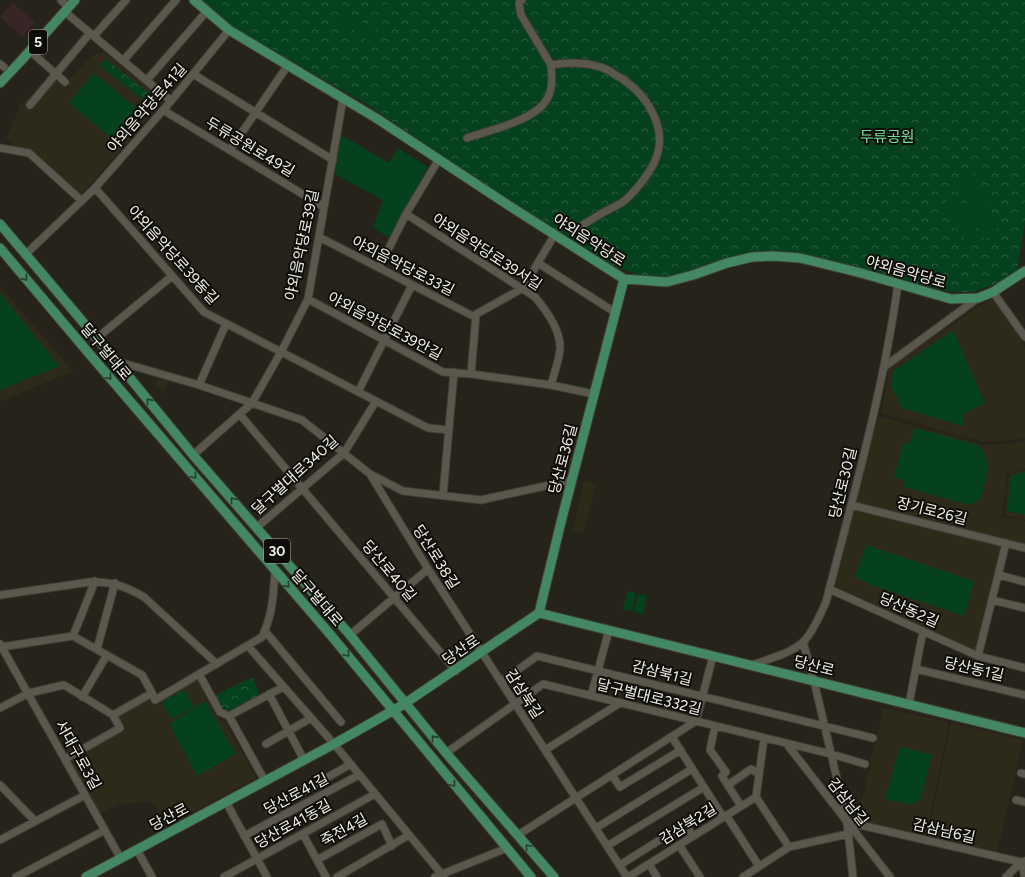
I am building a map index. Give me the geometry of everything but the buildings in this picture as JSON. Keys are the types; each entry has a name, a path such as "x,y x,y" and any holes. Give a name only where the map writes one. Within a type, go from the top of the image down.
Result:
{"main road":[{"name":"5","path":"0,83 75,0"},
{"name":"야외음악당로","path":"194,0 229,30 376,118 624,279 667,282 693,275 727,262 752,257 773,256 800,258 951,299 978,298 993,292 1025,271"},
{"name":"달구벌대로","path":"0,224 256,528 350,635 446,753 554,877"},
{"name":"달구벌대로","path":"0,248 365,676 531,877"},
{"name":"당산로36길","path":"539,613 624,279"},
{"name":"당산로","path":"86,877 265,782 393,711 539,613 1025,734"},
{"path":"365,676 372,676 378,683 381,684 387,681"}],"street":[{"path":"61,0 67,10 92,35 171,101"},
{"path":"30,105 55,74 126,0"},
{"path":"123,61 176,0"},
{"path":"467,138 512,123 532,114 543,106 548,98 551,89 551,66 521,15 519,2 522,0"},
{"path":"147,80 207,11"},
{"name":"야외음악당로41길","path":"26,254 95,188 171,101 229,30"},
{"path":"30,51 65,82"},
{"path":"551,66 566,63 586,64 608,70 630,85 644,99 654,114 659,131 660,145 654,162 645,178 624,201 574,230"},
{"path":"230,150 288,65"},
{"path":"193,74 332,160"},
{"name":"야외음악당로39길","path":"193,454 252,403 281,352 308,299 344,99"},
{"name":"두류공원로49길","path":"163,110 324,206"},
{"path":"0,148 29,153 82,201"},
{"path":"379,268 406,214 439,159"},
{"name":"야외음악당로39동길","path":"95,188 204,312 281,352"},
{"name":"야외음악당로39서길","path":"406,214 523,288 535,297 548,311 557,332 560,348 551,385"},
{"path":"471,374 476,315 523,288 555,234"},
{"name":"야외음악당로33길","path":"319,237 473,316 476,315"},
{"path":"538,263 616,313"},
{"name":"달구벌대로","path":"97,338 172,276"},
{"name":"당산로30길","path":"803,642 820,617 826,602 878,398 898,284"},
{"path":"358,392 412,285"},
{"path":"993,292 1025,337"},
{"path":"884,367 978,298"},
{"name":"야외음악당로39안길","path":"308,299 443,372 471,374 551,385 594,394"},
{"path":"199,384 226,324"},
{"path":"281,352 428,428 449,430"},
{"path":"116,360 199,384 302,420 370,474 403,490 481,500 572,480"},
{"path":"443,495 454,372"},
{"name":"달구벌대로340길","path":"256,528 344,453 376,401"},
{"path":"242,417 302,489"},
{"name":"당산로38길","path":"370,474 428,569 482,652"},
{"name":"당산로40길","path":"302,489 456,670"},
{"name":"장기로26길","path":"851,505 1025,548"},
{"path":"978,656 1006,543"},
{"path":"350,635 428,569"},
{"path":"113,715 199,674 262,637 272,610 275,572"},
{"path":"998,575 1025,582"},
{"path":"95,582 73,636 142,676 153,696"},
{"path":"0,595 95,582 115,583 144,597 217,664"},
{"path":"97,649 115,583"},
{"name":"당산동2길","path":"829,589 978,656 1025,668"},
{"path":"992,600 1025,608"},
{"path":"591,696 609,630"},
{"path":"265,631 341,722"},
{"path":"909,704 923,631"},
{"name":"서대구로3길","path":"73,636 1,646 29,693 121,859"},
{"path":"752,665 790,650 803,642 814,681 847,822 853,877"},
{"path":"248,646 351,764 440,876 507,848"},
{"name":"감삼북길","path":"482,652 628,877"},
{"path":"82,697 107,655"},
{"name":"감삼북1길","path":"501,682 537,656 873,738"},
{"path":"518,835 696,721 713,656"},
{"name":"당산동1길","path":"916,669 1025,695"},
{"path":"199,674 220,712 229,716 265,782"},
{"name":"달구벌대로332길","path":"446,753 543,684 831,754 865,764"},
{"path":"0,708 29,693 64,685 113,715 120,728 65,759"},
{"path":"229,716 283,687"},
{"path":"269,694 304,760"},
{"path":"545,750 620,703"},
{"path":"266,744 311,718"},
{"path":"715,726 710,750 726,772 722,776 741,806"},
{"path":"672,737 704,787 759,866"},
{"path":"764,738 756,797 789,847"},
{"name":"감삼남길","path":"786,743 890,877"},
{"path":"612,774 620,787 680,750"},
{"name":"당산로41길","path":"269,810 351,764"},
{"path":"596,828 692,769"},
{"path":"728,785 750,769 759,774"},
{"name":"당산로41길","path":"244,836 360,775"},
{"path":"0,785 35,821"},
{"path":"607,846 704,787"},
{"name":"당산로41동길","path":"224,877 375,794"},
{"path":"0,840 85,795"},
{"name":"감삼북2길","path":"628,877 756,797"},
{"path":"1016,800 1025,802"},
{"path":"226,802 267,877"},
{"name":"감삼남6길","path":"847,822 1023,861"},
{"name":"죽전4길","path":"317,860 382,824 392,846"},
{"path":"620,865 685,824 693,836"},
{"path":"16,877 105,830"},
{"name":"죽전4길","path":"303,834 326,877"},
{"path":"743,877 789,847 848,834"},
{"path":"337,877 409,836"},
{"path":"679,845 700,877"},
{"path":"137,850 152,877"},
{"path":"1023,861 1025,876"},
{"path":"1006,877 1023,861"},
{"path":"649,864 657,877"}],"shaded area":[{"path":"13,3 36,22 22,37 0,17"},
{"path":"104,52 164,100 89,186 79,195 32,150 15,147 7,138 20,105 28,99 33,104 55,78 67,82 92,55"},
{"path":"0,286 73,371 0,402"},
{"path":"993,297 1025,348 1025,438 984,442 881,413 889,368"},
{"path":"160,378 169,381 163,394 155,383"},
{"path":"879,416 983,445 1014,443 1025,440 1025,469 1007,474 1002,517 1025,521 1025,544 854,504"},
{"path":"1025,470 1025,520 1005,515 1009,475"},
{"path":"584,481 596,485 583,533 573,531"},
{"path":"857,509 1000,544 1002,548 976,652 837,590 835,585 853,514"},
{"path":"197,680 218,718 226,723 256,778 183,817 179,810 163,818 152,801 119,804 102,813 98,813 70,763 71,760 125,728 118,717 151,699 155,704"},
{"path":"883,708 948,722 949,725 926,835 921,836 857,821"},
{"path":"951,723 1023,740 997,854 927,838"}],"green space":[{"name":"두류공원","path":"202,0 1025,0 1025,222 1017,271 995,284 974,292 952,292 774,253 668,277 641,276 609,264 510,202 368,105 238,30"},
{"path":"373,0 383,0 375,13 368,9"},
{"path":"390,1 397,5 387,21 380,16"},
{"path":"347,12 354,16 345,32 338,28"},
{"path":"361,21 368,25 358,41 351,36"},
{"path":"373,29 380,33 370,49 363,44"},
{"path":"105,59 151,95 146,102 100,66"},
{"path":"94,73 141,112 116,142 69,103"},
{"path":"338,133 389,163 398,148 428,167 390,238 373,228 383,200 333,173"},
{"path":"978,173 999,235 984,239 957,181"},
{"path":"956,192 982,239 967,242 941,208"},
{"path":"0,293 59,366 0,390"},
{"path":"953,330 985,403 963,414 963,426 902,408 891,387 893,371"},
{"path":"914,428 978,445 983,451 987,464 986,477 981,498 975,503 969,505 904,487 904,480 894,477 903,443 910,444"},
{"path":"1025,472 1025,515 1007,511 1011,475"},
{"path":"866,545 974,581 964,616 871,585 855,577"},
{"path":"627,591 636,593 632,611 623,609"},
{"path":"638,594 647,596 643,614 634,612"},
{"path":"252,677 262,698 229,716 220,712 212,697"},
{"path":"184,689 194,707 171,719 162,702"},
{"path":"205,701 236,754 197,776 169,724"},
{"path":"903,747 932,755 920,800 911,805 885,799 899,749"}]}
